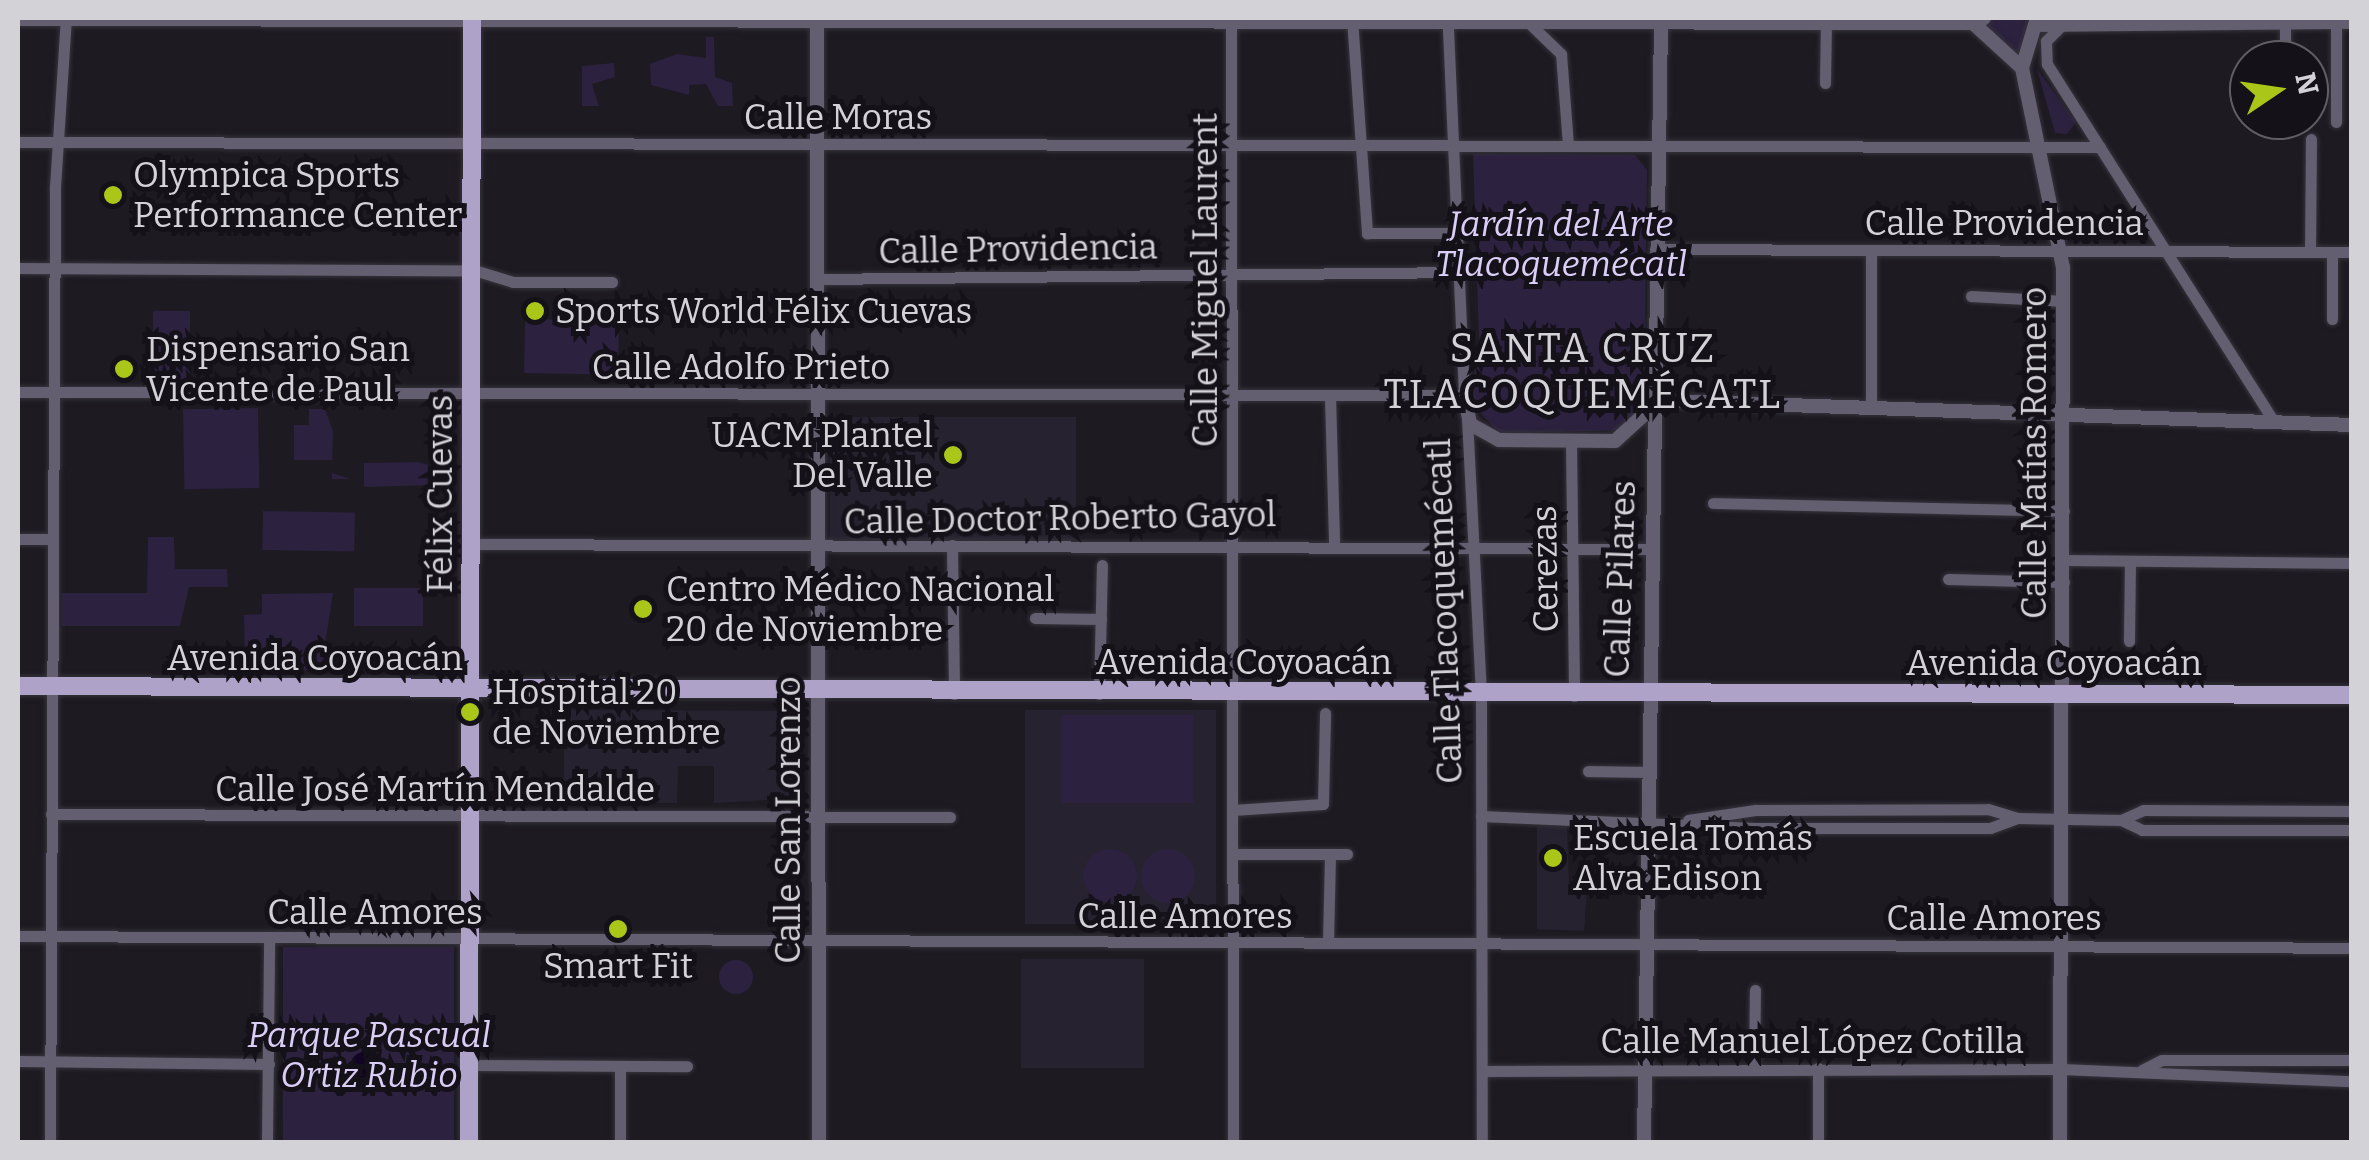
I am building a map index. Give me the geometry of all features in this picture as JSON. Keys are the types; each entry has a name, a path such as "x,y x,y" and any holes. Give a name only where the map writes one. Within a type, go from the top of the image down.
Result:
{"main road":[{"name":"Félix Cuevas","path":"469,1142 475,146 472,19"},
{"name":"Avenida Coyoacán","path":"18,686 818,694 2352,695"}],"street":[{"path":"50,1142 48,686 52,393 57,142 66,18"},
{"name":"Calle Pilares","path":"1644,1142 1646,695 1661,18"},
{"path":"18,20 1861,18 1979,21 2022,68 2038,21 2062,25 2344,22 2336,122"},
{"path":"1352,19 1367,233 1459,233"},
{"path":"1825,83 1826,19"},
{"name":"Calle San Lorenzo","path":"817,20 818,1142"},
{"name":"Calle Miguel Laurent","path":"1231,20 1233,1142"},
{"path":"1524,20 1561,54 1568,144"},
{"name":"Calle Tlacoquemécatl","path":"1448,21 1464,395 1467,418 1476,439 1482,1142"},
{"path":"2285,23 2285,40"},
{"path":"2062,25 2046,41 2047,64 2275,423"},
{"name":"Calle Matías Romero","path":"2022,68 2062,249 2065,415 2060,1142"},
{"path":"2310,252 2311,140"},
{"name":"Calle Moras","path":"18,142 2100,147"},
{"name":"Calle Providencia","path":"1656,249 2352,252"},
{"path":"1871,250 1871,406"},
{"path":"2332,252 2332,320"},
{"path":"18,268 474,270 500,271 513,282 612,282"},
{"name":"Calle Providencia","path":"817,279 1460,272"},
{"path":"1970,296 2063,300"},
{"name":"Calle Adolfo Prieto","path":"18,392 817,398 1464,395"},
{"path":"1330,396 1334,542"},
{"path":"1476,439 1624,439 1655,406 1871,406 2352,425"},
{"name":"Cerezas","path":"1572,442 1574,696"},
{"path":"1713,502 2064,511"},
{"path":"18,539 50,539"},
{"name":"Calle Doctor Roberto Gayol","path":"472,544 818,550 1334,542 1650,549"},
{"path":"952,545 954,694"},
{"path":"2064,560 2352,563"},
{"path":"2130,561 2130,641"},
{"path":"1099,694 1102,565"},
{"path":"1948,579 2064,582"},
{"path":"1034,618 1101,619"},
{"path":"1233,810 1323,804 1326,713"},
{"path":"1588,771 1646,772"},
{"path":"1688,820 1754,810 1949,808 2018,818 2121,820 2142,830 2352,830"},
{"path":"1949,808 1949,828"},
{"path":"1843,809 1843,828"},
{"path":"1754,810 1754,828"},
{"path":"2121,820 2143,810 2352,811"},
{"name":"Calle José Martín Mendalde","path":"51,814 818,820 950,817"},
{"path":"1480,816 1646,818 1754,828 1949,828 2018,818"},
{"path":"1234,854 1347,854"},
{"path":"1328,944 1330,854"},
{"name":"Calle Amores","path":"18,936 2352,948"},
{"path":"268,1142 270,939"},
{"path":"1754,1068 1755,990"},
{"name":"Calle Manuel López Cotilla","path":"2142,1070 2162,1060 2352,1060"},
{"path":"2271,1060 2271,1082"},
{"path":"18,1061 268,1064"},
{"path":"470,1065 686,1066"},
{"path":"620,1066 620,1142"},
{"path":"1818,1068 1818,1142"},
{"name":"Calle Manuel López Cotilla","path":"1482,1070 2142,1070 2162,1080 2352,1081"}],"shaded area":[{"name":"UACM Plantel Del Valle","path":"830,417 1076,417 1076,540 830,540"},
{"path":"564,710 797,711 802,798 714,803 714,766 678,766 677,803 564,803"},
{"path":"1025,710 1216,710 1216,924 1025,924"},
{"name":"Escuela Tomás Alva Edison","path":"1537,826 1567,827 1569,888 1587,890 1584,931 1537,929"},
{"path":"1021,959 1144,959 1144,1068 1021,1068"},
{"path":"364,1052 373,1056 377,1065 373,1074 364,1078 355,1074 351,1065 355,1056"}],"green space":[{"path":"1988,18 2031,18 2023,49 2012,53 1986,28"},
{"path":"706,37 714,37 715,77 732,83 733,106 718,106 706,84 689,85 689,95 651,85 650,64 677,54 706,58"},
{"path":"614,63 615,77 592,84 599,106 582,106 582,66"},
{"path":"2037,69 2076,122 2067,134 2055,133"},
{"name":"Jardín del Arte Tlacoquemécatl","path":"1473,154 1635,155 1647,170 1644,397 1633,430 1499,433 1470,402 1479,341"},
{"path":"153,311 190,311 190,379 153,379"},
{"path":"525,319 619,321 618,375 524,373"},
{"path":"258,408 259,488 184,489 183,409"},
{"path":"309,409 325,409 333,431 332,473 332,460 294,460 294,425 309,425"},
{"path":"418,462 432,466 433,485 364,487 364,463"},
{"path":"263,511 355,513 354,552 262,550"},
{"path":"148,537 174,537 175,569 227,569 228,587 189,587 180,626 62,626 62,593 147,593"},
{"path":"354,588 423,588 423,626 354,626"},
{"path":"333,593 321,670 245,671 244,615 262,614 262,594"},
{"path":"1061,715 1193,715 1193,803 1061,803"},
{"path":"1110,849 1129,857 1137,876 1129,895 1110,903 1091,895 1083,876 1091,857"},
{"path":"1168,849 1187,857 1195,876 1187,895 1168,903 1149,895 1141,876 1149,857"},
{"name":"Parque Pascual Ortiz Rubio","path":"283,947 454,947 454,1142 283,1142"},
{"path":"736,960 748,965 753,977 748,989 736,994 724,989 719,977 724,965"}],"place":[{"name":"Olympica Sports Performance Center","path":"113,195"},
{"name":"Sports World Félix Cuevas","path":"535,311"},
{"name":"Dispensario San Vicente de Paul","path":"124,369"},
{"name":"UACM Plantel Del Valle","path":"953,455"},
{"name":"Centro Médico Nacional 20 de Noviembre","path":"643,609"},
{"name":"Hospital 20 de Noviembre","path":"470,712"},
{"name":"Escuela Tomás Alva Edison","path":"1553,858"},
{"name":"Smart Fit","path":"618,929"}],"district":[{"name":"SANTA CRUZ TLACOQUEMÉCATL","path":"1583,372"}]}
